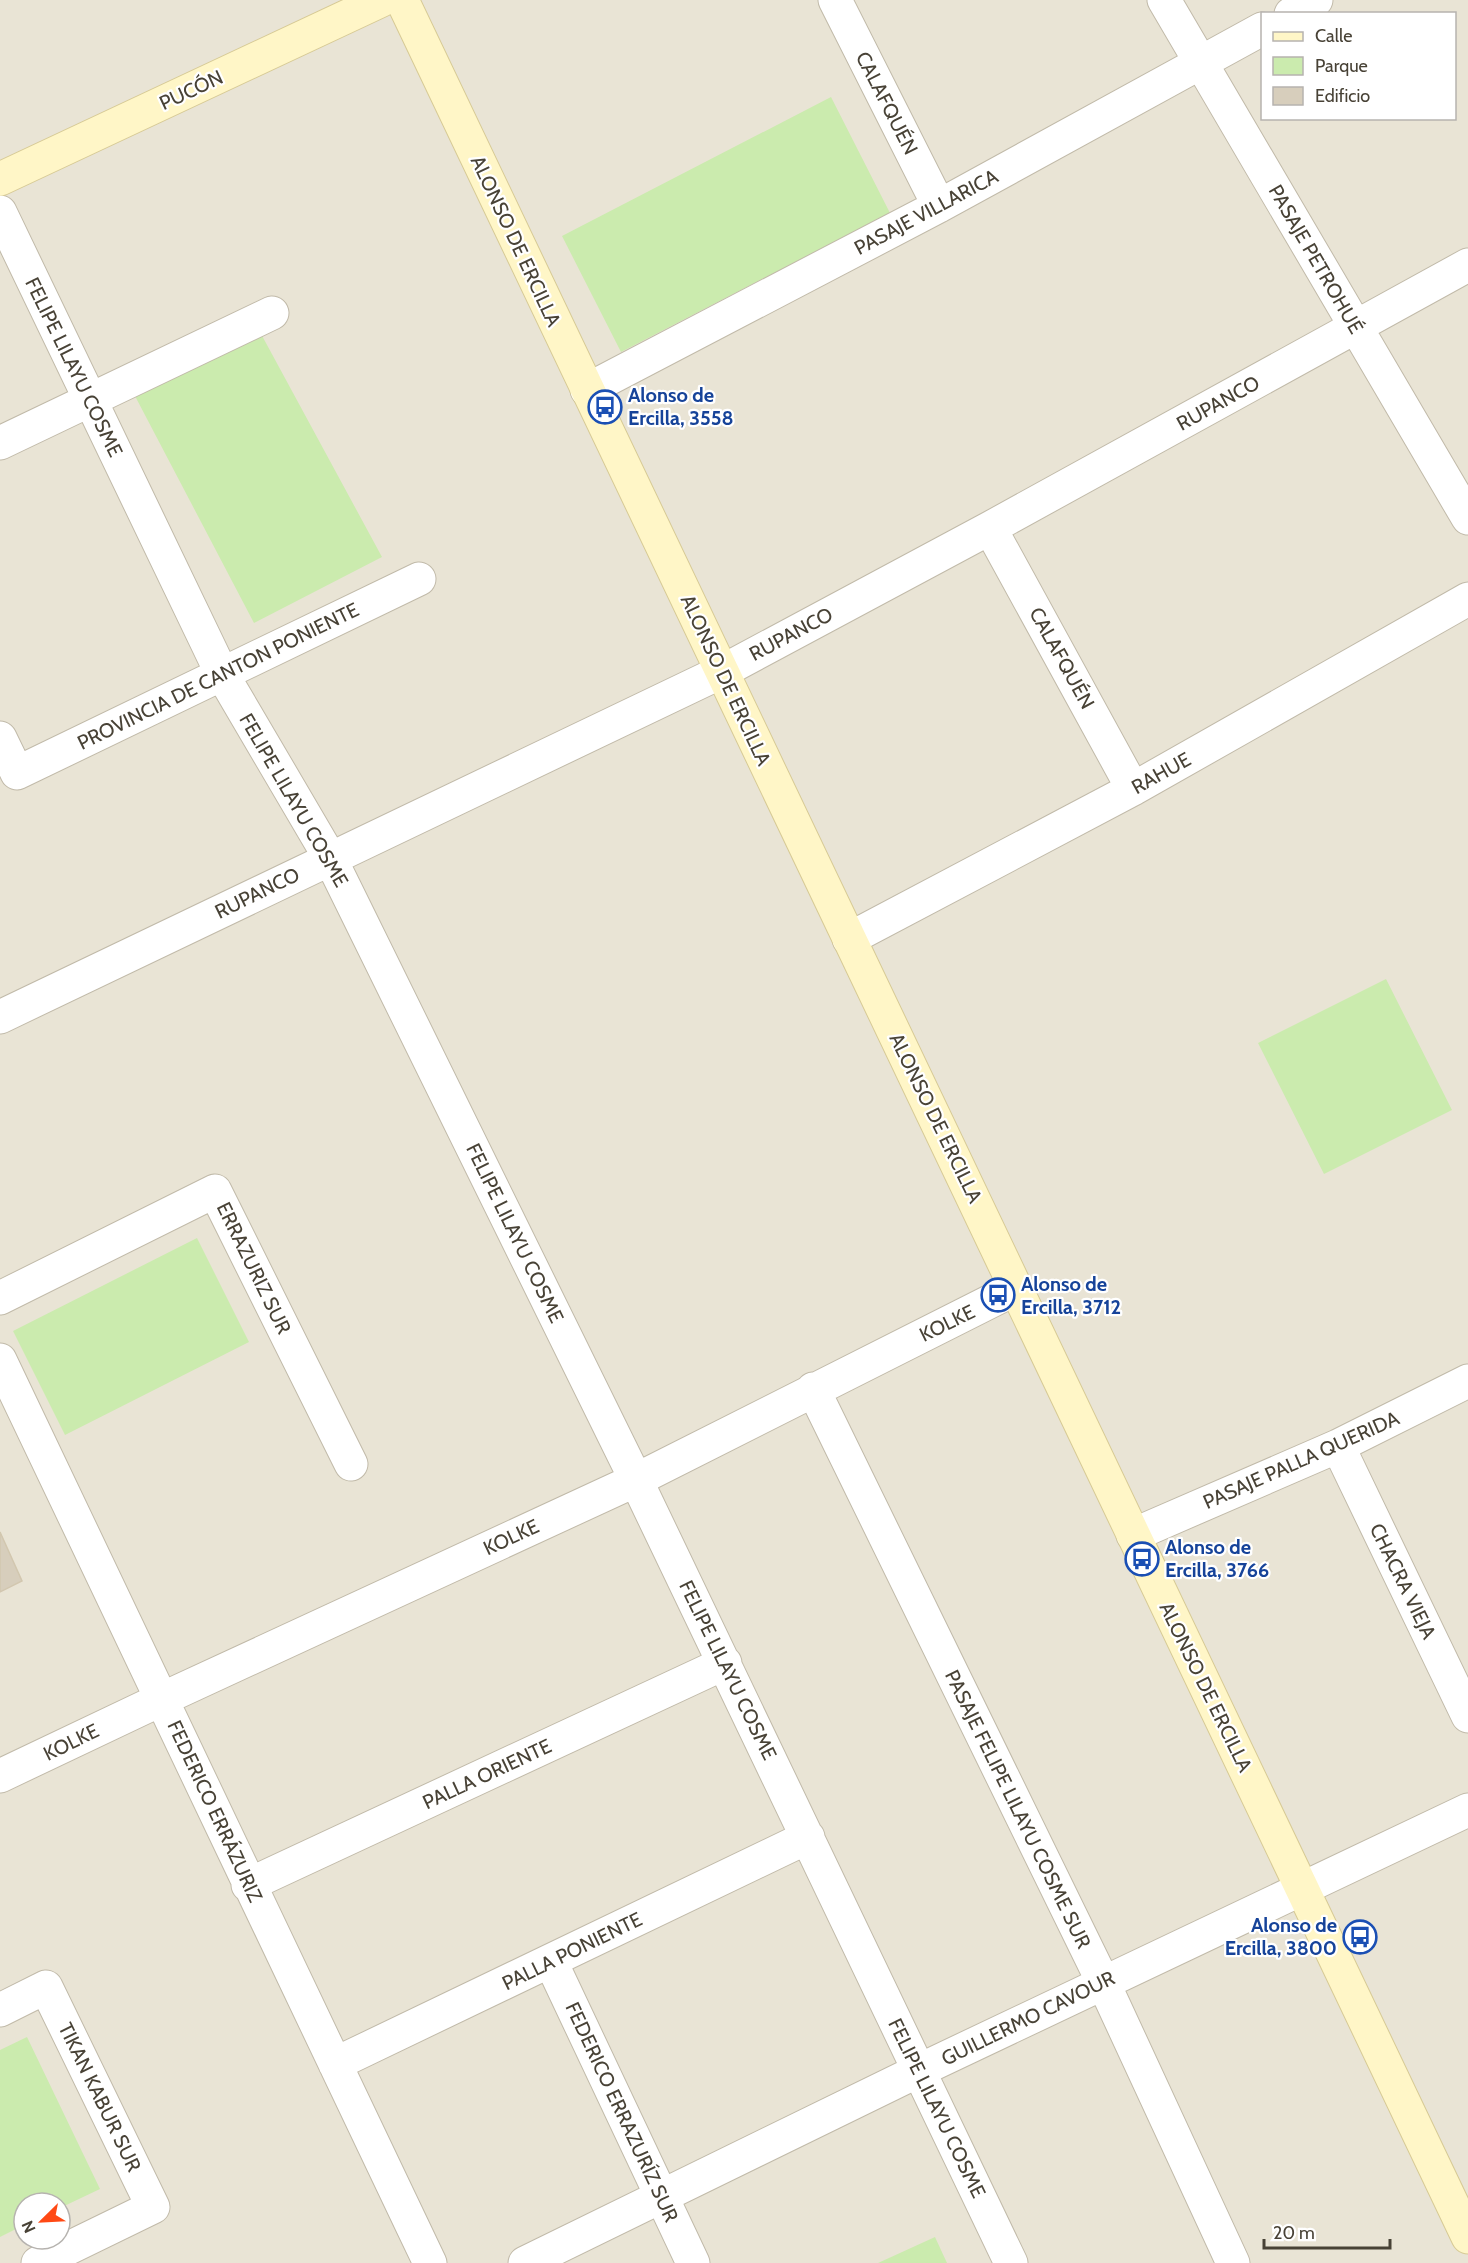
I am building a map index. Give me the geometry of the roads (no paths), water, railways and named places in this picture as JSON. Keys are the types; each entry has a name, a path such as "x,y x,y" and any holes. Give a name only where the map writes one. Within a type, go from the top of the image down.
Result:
{"street":[{"name":"PUCÓN","path":"0,179 382,0"},
{"name":"ALONSO DE ERCILLA","path":"402,0 1468,2237"},
{"name":"CALAFQUÉN","path":"835,0 939,206"},
{"name":"PASAJE PETROHUÉ","path":"1164,0 1468,518"},
{"path":"1295,12 1316,0"},
{"name":"PASAJE VILLARICA","path":"587,390 939,206 1261,30"},
{"name":"FELIPE LILAYU COSME","path":"0,212 222,674 330,858 725,1663 1011,2263"},
{"name":"RUPANCO","path":"0,1017 723,671 990,528 1468,265"},
{"path":"0,443 272,313"},
{"name":"CALAFQUÉN","path":"990,528 1133,789"},
{"name":"PROVINCIA DE CANTON PONIENTE","path":"0,738 16,773 419,579"},
{"name":"RAHUE","path":"849,939 1133,789 1468,599"},
{"name":"ERRAZURIZ SUR","path":"0,1298 215,1191 351,1464"},
{"name":"KOLKE","path":"0,1776 636,1480 1017,1288"},
{"name":"FEDERICO ERRÁZURIZ","path":"0,1359 248,1885 430,2263"},
{"name":"PASAJE PALLA QUERIDA","path":"1133,1535 1338,1446 1468,1381"},
{"name":"PASAJE FELIPE LILAYU COSME SUR","path":"813,1389 1103,1982 1233,2263"},
{"name":"CHACRA VIEJA","path":"1338,1446 1468,1716"},
{"name":"PALLA ORIENTE","path":"248,1885 725,1663"},
{"name":"GUILLERMO CAVOUR","path":"525,2263 1103,1982 1468,1810"},
{"name":"PALLA PONIENTE","path":"335,2064 808,1837"},
{"name":"FEDERICO ERRAZURÍZ SUR","path":"551,1962 693,2263"},
{"name":"TIKAN KABUR SUR","path":"0,2010 46,1987 153,2207 39,2263"}],"place":[{"name":"Alonso de Ercilla, 3558","path":"605,407"},
{"name":"Alonso de Ercilla, 3712","path":"998,1295"},
{"name":"Alonso de Ercilla, 3766","path":"1142,1559"},
{"name":"Alonso de Ercilla, 3800","path":"1360,1937"}]}
